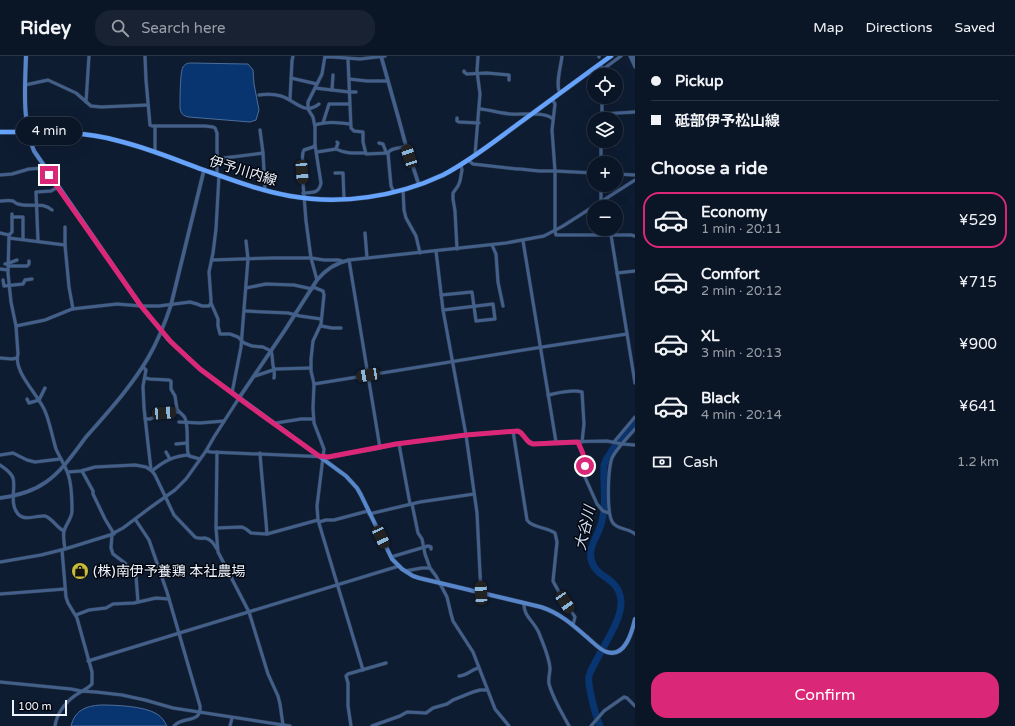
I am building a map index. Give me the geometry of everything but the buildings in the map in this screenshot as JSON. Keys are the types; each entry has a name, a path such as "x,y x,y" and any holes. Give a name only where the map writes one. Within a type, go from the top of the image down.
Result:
{"main road":[{"path":"26,56 25,85 27,132 34,151 141,306 161,331 186,356 232,393 322,457 346,476 361,495 390,557 399,566 405,571 419,578 541,607 551,611 561,616 605,651 612,653 618,651 626,644 635,619"},
{"name":"伊予川内線","path":"0,132 65,132 88,134 117,140 155,152 265,190 291,196 303,195 324,200 363,198 419,185 461,165 611,56"}],"street":[{"path":"86,102 89,56"},
{"path":"145,56 149,122 152,126 205,126 216,128 216,159 218,175 216,229 209,275 211,303 218,319 220,334 232,335 238,337 242,342 252,346 263,347 271,351 275,369 274,378"},
{"path":"290,99 293,56"},
{"path":"303,195 319,189 321,183 315,145 315,125 308,108 308,102 322,74 325,57 333,56 348,59 360,59 382,56 406,146 419,185"},
{"path":"476,155 480,109 478,56"},
{"path":"560,93 558,90 558,85 562,56"},
{"path":"603,68 621,56"},
{"path":"630,56 635,67"},
{"path":"633,56 635,61"},
{"path":"348,59 350,124 352,130 363,132 365,153"},
{"path":"464,70 467,74 478,73 509,75 509,80"},
{"path":"332,90 333,75"},
{"path":"291,78 317,84"},
{"path":"349,79 388,81"},
{"path":"25,85 48,80 76,93 91,106 95,107 148,105"},
{"path":"315,88 356,92"},
{"path":"259,95 274,94 290,99 303,108 308,108 319,104"},
{"path":"552,99 555,104 552,130 555,171 556,235 587,235"},
{"path":"323,123 329,104 349,104"},
{"path":"480,109 510,114 548,116 553,119"},
{"path":"623,113 635,112"},
{"path":"457,118 457,121 459,122 478,123"},
{"path":"315,125 323,123 350,124"},
{"path":"155,126 155,152"},
{"path":"260,130 265,190"},
{"path":"336,149 337,142"},
{"path":"379,143 383,144 386,152 388,153 391,186 394,192"},
{"path":"315,145 304,150 302,153 304,167 302,172 303,195 311,258 317,280"},
{"path":"316,152 336,149 348,153 388,153 391,150 406,146"},
{"path":"216,159 263,153"},
{"path":"468,160 473,164 535,171 587,173"},
{"path":"457,249 453,193 460,181 462,170 461,165"},
{"path":"0,175 12,174 29,169 45,168"},
{"path":"0,498 27,492 51,479 64,465 143,366 155,345 170,305 204,170"},
{"path":"335,173 343,173 344,199"},
{"path":"623,174 635,175"},
{"path":"604,200 635,180"},
{"path":"38,241 36,192 51,191 58,187"},
{"path":"403,189 406,218 416,236 420,253"},
{"path":"0,201 13,201 20,205 47,206 52,210"},
{"path":"212,260 311,258 342,261 523,241 544,236 555,231 587,211"},
{"path":"23,239 23,217 12,215 12,232 9,236 7,264 11,302 16,326 18,354 16,358 22,376 45,411 56,448 68,472 71,486 72,512 64,531 65,589 68,603 76,614 92,672 92,684 88,689 81,691 62,708 57,717 55,726"},
{"path":"65,227 69,287 73,309"},
{"path":"365,233 368,258"},
{"path":"0,234 65,245"},
{"path":"623,235 635,236"},
{"path":"611,236 635,383"},
{"path":"232,393 242,342 245,311 248,259 246,241"},
{"path":"523,241 556,442"},
{"path":"492,245 496,254 498,282 503,306"},
{"path":"436,251 443,310 466,435 477,513 481,593"},
{"path":"7,264 17,260"},
{"path":"349,260 380,448"},
{"path":"7,264 27,266 30,261"},
{"path":"0,562 40,555 113,534 175,490 186,480 206,451 224,421 317,280 332,266 342,261"},
{"path":"0,270 8,270"},
{"path":"618,273 635,270"},
{"path":"3,280 4,286 10,286 23,284 25,280 32,279"},
{"path":"246,288 266,284 294,285 320,289 324,293 321,326 313,341 311,368 314,384 313,419 324,446 318,521 363,670"},
{"path":"441,295 472,292 474,306 476,321 495,319 493,304 474,306 443,310"},
{"path":"16,326 45,320 73,309 117,304 141,306 170,305 190,302 207,307 211,303"},
{"path":"245,311 288,313 321,319"},
{"path":"321,326 341,328"},
{"path":"314,384 627,334"},
{"path":"0,358 16,358"},
{"path":"143,366 146,370 143,396 152,471 177,519 194,537 208,539 217,549 249,612 268,674 278,696 283,725"},
{"path":"255,376 275,369 311,368"},
{"path":"145,378 170,381 175,396 177,409 184,417 186,422 189,455"},
{"path":"27,399 28,403 39,400 45,388"},
{"path":"548,395 582,392 584,424 582,442"},
{"path":"145,419 150,419 164,413 179,412"},
{"path":"614,442 635,417"},
{"path":"275,424 313,419"},
{"path":"179,422 224,421"},
{"path":"606,512 612,459 615,452 635,429"},
{"path":"513,431 527,520 529,523 551,530 555,533 557,542 553,581 575,617 573,625"},
{"path":"206,451 322,457 399,444 466,435 513,431 521,432 529,443 533,444 607,441 635,445"},
{"path":"176,444 187,442"},
{"path":"578,442 585,459 583,472 597,504 606,512 616,526 632,531 635,534"},
{"path":"399,444 418,533 422,539 423,548 430,568 447,597 453,621 473,652 495,709 509,726"},
{"path":"166,452 170,459"},
{"path":"217,452 217,549"},
{"path":"0,455 13,453 35,462 60,458"},
{"path":"260,453 268,534"},
{"path":"152,471 158,466 177,456 189,455 200,459"},
{"path":"0,465 12,476 15,509 20,516 24,518 46,517 60,530 64,531"},
{"path":"68,472 82,471 95,467 135,465 142,466 152,471"},
{"path":"82,471 113,534 111,548 113,554 125,563 131,572 136,576 138,602"},
{"path":"216,528 242,527 254,534 268,534 318,521 334,520 411,504 474,494"},
{"path":"135,519 149,540 180,633 200,706 198,716 177,722 174,726"},
{"path":"390,557 429,546 431,549"},
{"path":"88,661 399,566"},
{"path":"160,574 178,567"},
{"path":"405,571 430,568"},
{"path":"0,594 65,589"},
{"path":"76,614 89,610 106,608 112,604 138,602 156,598 169,598"},
{"path":"524,603 524,612 536,627 548,657 550,669 548,681 554,699 569,726"},
{"path":"351,726 348,706 348,683 346,676 348,674 386,663"},
{"path":"459,676 478,668"},
{"path":"0,682 122,695 173,708 290,726"},
{"path":"372,726 407,712 426,713 433,708 447,704 453,700 474,692 487,690"},
{"path":"591,726 604,711 624,697 635,706"},
{"path":"230,726 232,718"}],"water":[{"path":"186,64 248,64 253,70 259,110 256,120 250,122 189,117 185,116 181,112 180,86 182,70"},
{"path":"91,706 130,706 145,709 160,716 167,726 71,726 75,716 82,710"}],"waterway":[{"name":"大谷川","path":"600,726 594,708 589,676 615,625 621,601 616,587 593,566 591,551 602,522 604,506 604,465 615,446 635,422"}],"place":[{"name":"(株)南伊予養鶏 本社農場","path":"80,571"}],"route":[{"path":"49,175 141,306 171,342 200,369 319,456 328,457 396,444 466,435 518,431 521,432 529,443 533,444 578,442 584,455 585,466"}]}
